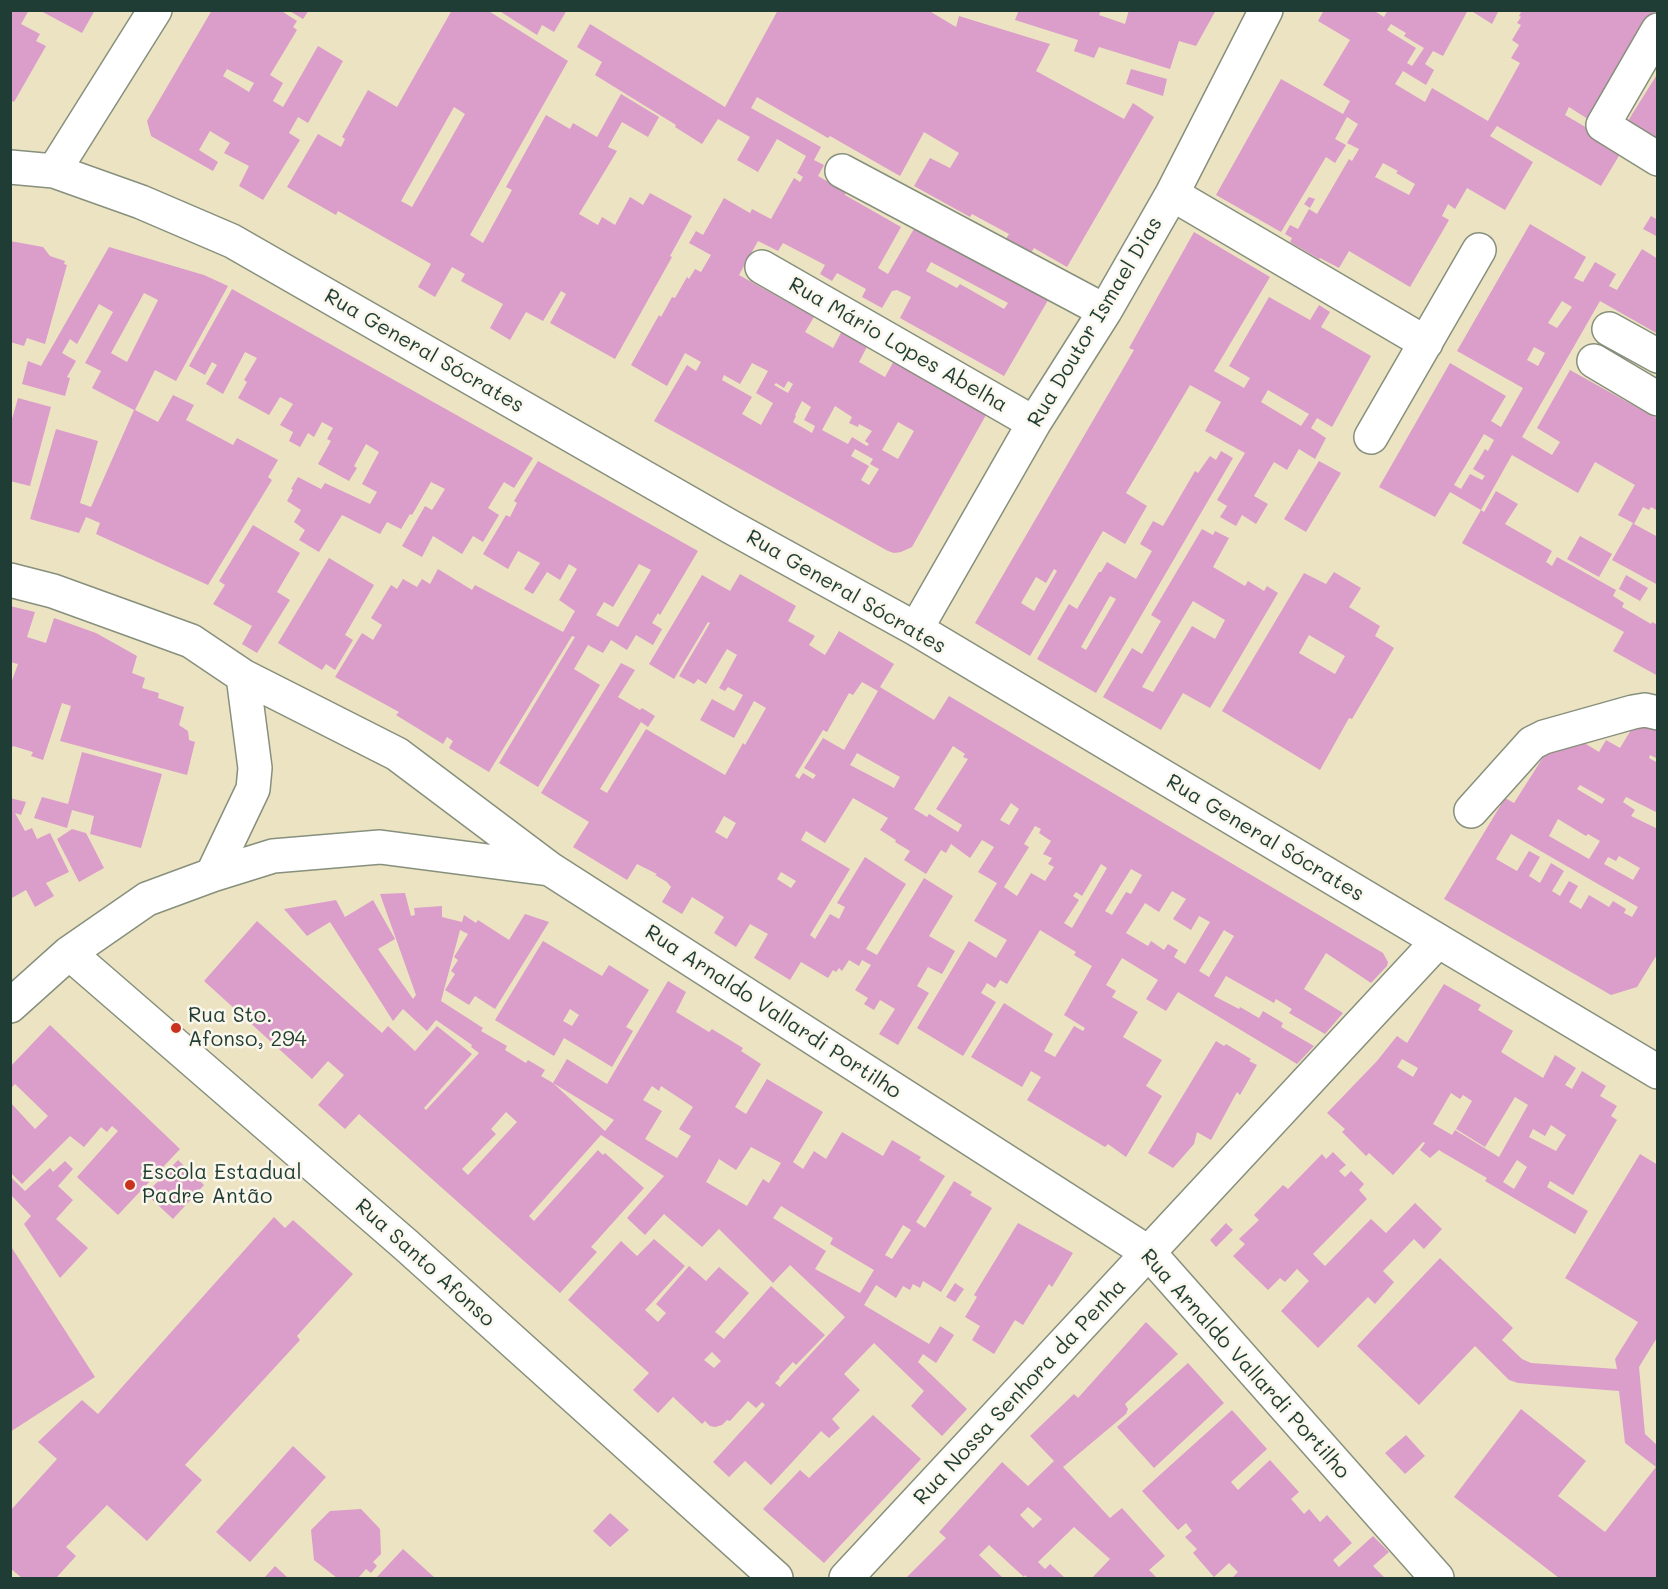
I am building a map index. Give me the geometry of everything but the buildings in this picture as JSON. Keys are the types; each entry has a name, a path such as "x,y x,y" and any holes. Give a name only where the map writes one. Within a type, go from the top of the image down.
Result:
{"street":[{"path":"54,171 155,10"},
{"name":"Rua Doutor Ismael Dias","path":"916,629 1034,423 1105,311 1172,194 1266,10"},
{"path":"1658,30 1603,125 1658,159"},
{"name":"Rua General Sócrates","path":"10,167 54,171 141,202 232,241 731,527 916,629 1438,941 1656,1066"},
{"path":"842,171 1105,311"},
{"path":"1172,194 1425,343"},
{"path":"1371,437 1479,250"},
{"name":"Rua Mário Lopes Abelha","path":"762,267 1034,423"},
{"path":"1609,329 1658,356"},
{"path":"1594,361 1658,399"},
{"name":"Rua Arnaldo Vallardi Portilho","path":"10,580 53,591 190,641 243,676 397,754 550,869 1149,1252 1437,1578"},
{"path":"212,875 253,789 255,768 243,676"},
{"path":"1471,811 1532,742 1633,712 1645,710 1658,712"},
{"path":"10,1006 69,953 147,899 273,856 380,848 550,869"},
{"name":"Rua Nossa Senhora da Penha","path":"846,1578 1438,941"},
{"name":"Rua Santo Afonso","path":"69,953 406,1245 776,1578"}],"place":[{"name":"Rua Sto. Afonso, 294","path":"176,1028"},
{"name":"Escola Estadual Padre Antão","path":"130,1185"}]}
